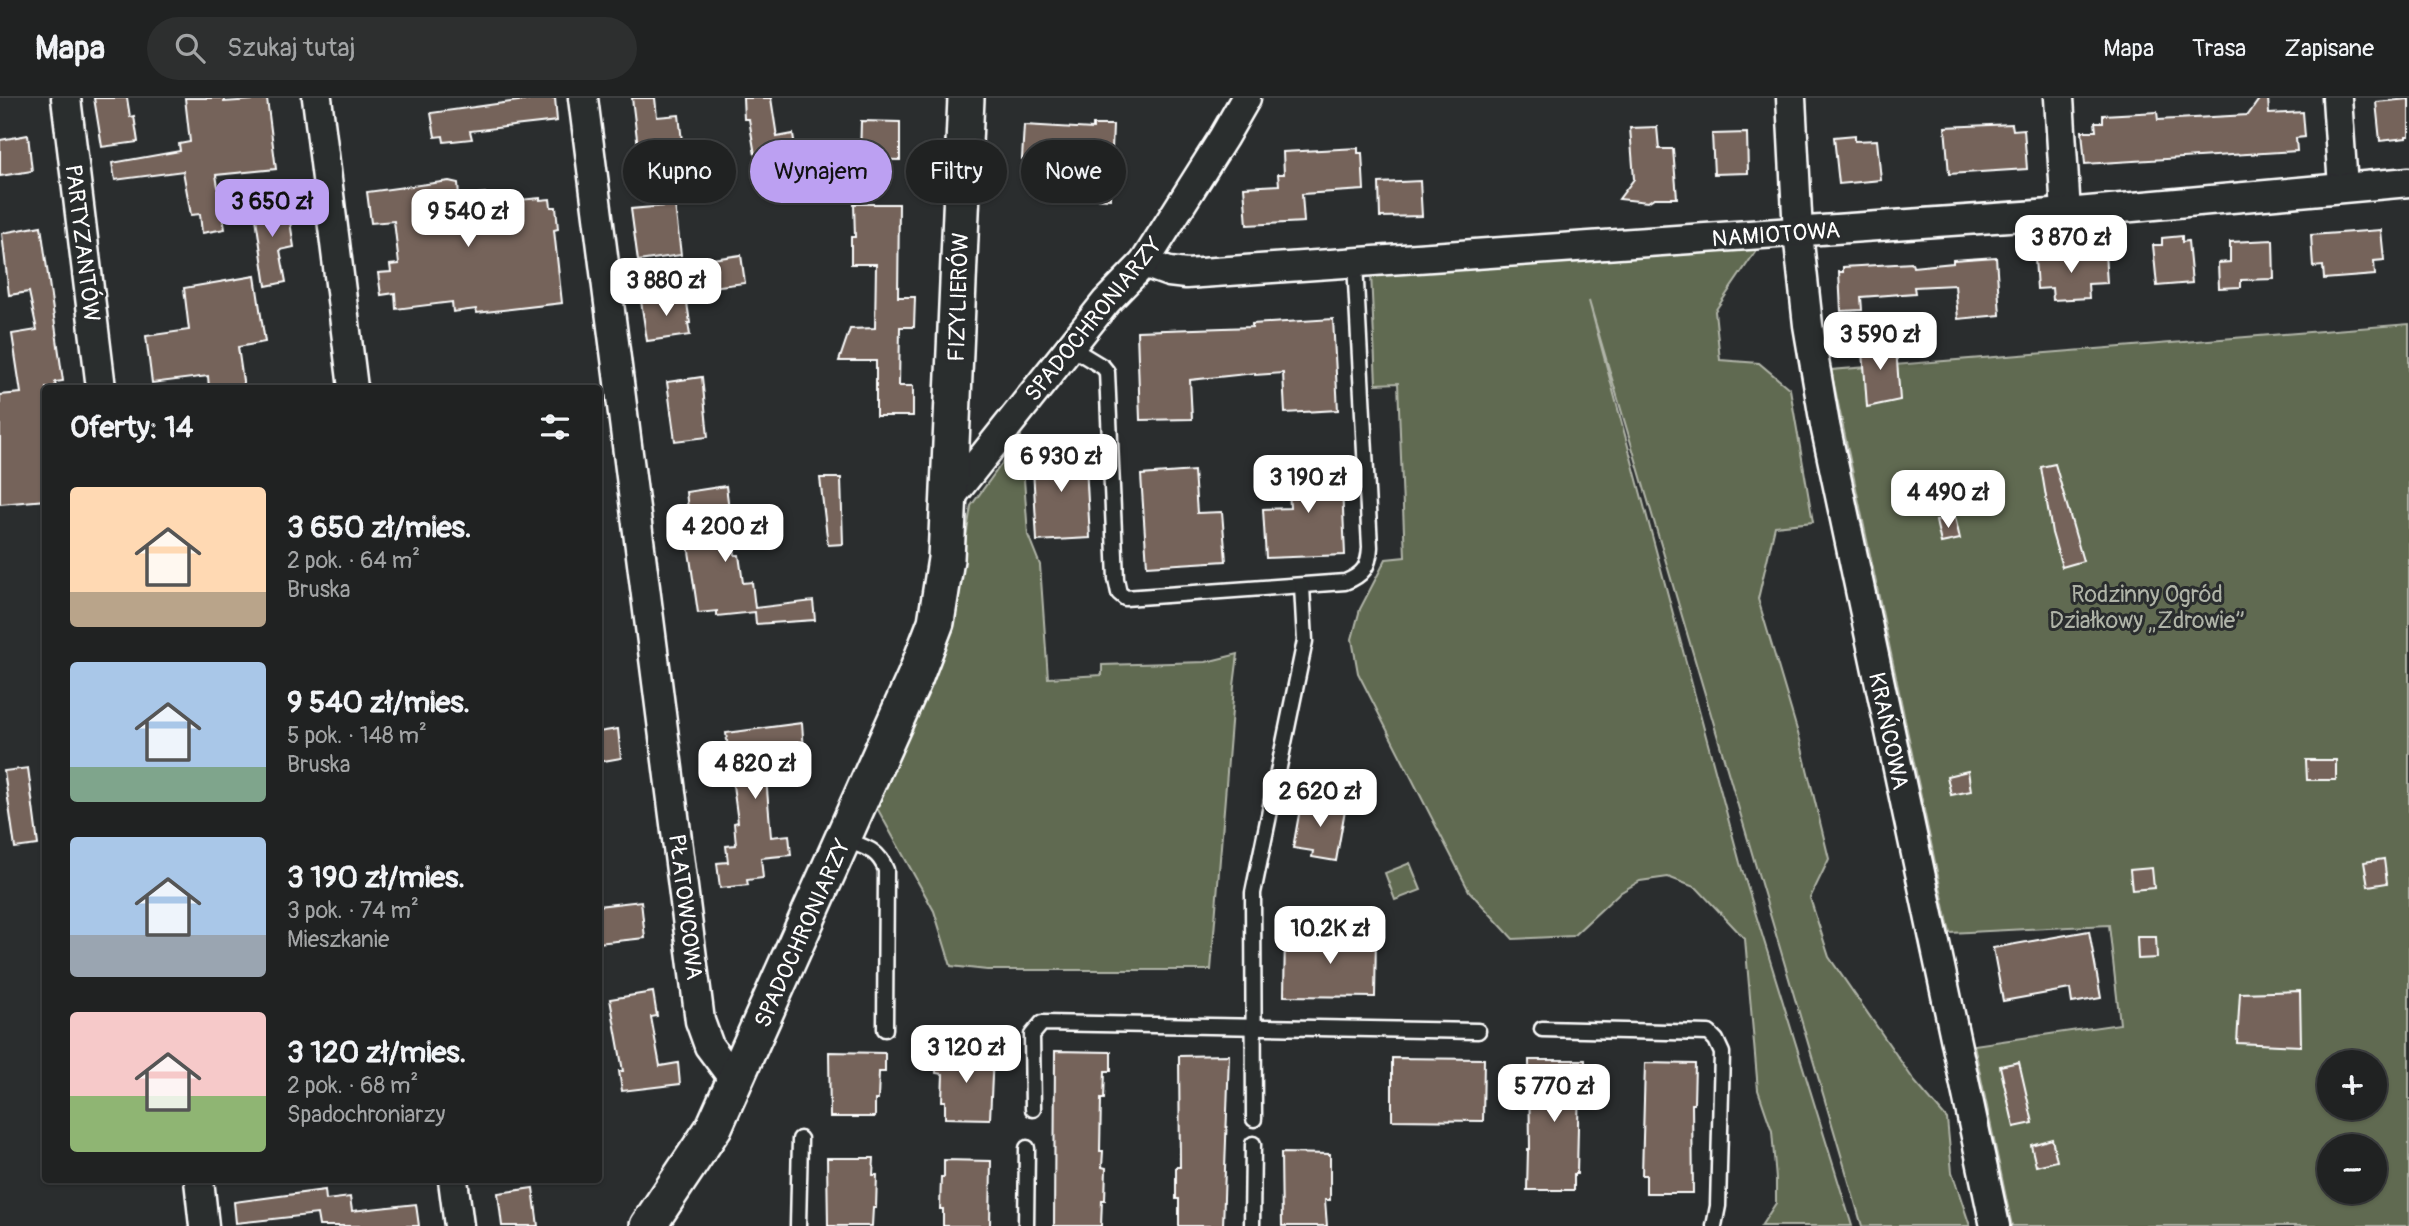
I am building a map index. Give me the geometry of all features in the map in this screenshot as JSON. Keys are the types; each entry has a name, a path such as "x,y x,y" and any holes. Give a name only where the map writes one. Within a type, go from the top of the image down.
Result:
{"street":[{"name":"PARTYZANTÓW","path":"66,98 101,385"},
{"path":"317,98 353,385"},
{"name":"PŁATOWCOWA","path":"583,98 700,1021 709,1046 735,1081"},
{"name":"FIZYLIERÓW","path":"951,497 966,98"},
{"name":"SPADOCHRONIARZY","path":"648,1226 714,1127 915,677 936,622 945,580 951,497 1106,302 1143,263 1246,98"},
{"name":"KRAŃCOWA","path":"1791,98 1798,233 1808,325 1825,425 1995,1226"},
{"path":"2059,98 2066,213"},
{"path":"2337,98 2343,187"},
{"name":"NAMIOTOWA","path":"1143,263 1169,272 1186,274 2066,213 2409,182"},
{"path":"199,1183 204,1226"},
{"path":"453,1183 459,1226"}],"lane":[{"path":"1070,347 1107,372 1116,579 1119,593 1125,598 1345,582 1359,577 1366,569 1369,558 1355,263"},
{"path":"1254,1119 1254,893 1305,641 1302,586"},
{"path":"843,839 881,856 886,870 886,1029"},
{"path":"1032,1109 1032,1035 1042,1023 1478,1031"},
{"path":"1542,1029 1709,1033 1716,1040 1722,1053 1718,1206 1714,1226"},
{"path":"798,1226 800,1139"},
{"path":"1252,1226 1254,1144"},
{"path":"1026,1226 1027,1148"}],"green space":[{"path":"1760,245 1715,311 1720,360 1759,363 1790,389 1813,522 1775,526 1758,599 1800,740 1829,859 1810,898 1829,957 1915,1082 1947,1119 1952,1172 1970,1226 1862,1226 1589,301 1740,863 1852,1226 1761,1226 1776,1203 1776,1180 1772,1131 1758,1090 1745,939 1697,888 1668,877 1640,881 1618,894 1573,936 1513,939 1469,891 1358,673 1352,639 1360,609 1386,559 1405,557 1398,383 1376,384 1371,273 1578,262"},
{"name":"Rodzinny Ogród Działkowy „Zdrowie”","path":"2409,324 2409,1226 2012,1226 1974,1045 2120,1024 2109,925 1950,933 1831,370"},
{"path":"1021,437 1028,535 1040,565 1048,678 1102,675 1102,665 1206,662 1238,654 1211,970 987,970 951,966 934,911 877,808 952,625 971,506"},
{"path":"1410,863 1421,890 1395,900 1385,873"}],"building":[{"path":"94,98 127,98 130,117 134,116 138,142 102,147"},
{"path":"185,98 224,98 224,102 267,99 276,169 216,175 225,229 202,233 200,214 191,215 183,171 115,180 112,163 180,151 179,144 190,142"},
{"path":"555,98 557,121 470,131 472,139 444,142 443,136 435,137 431,113"},
{"path":"632,98 655,98 657,117 679,115 682,140 637,140"},
{"path":"743,98 771,98 777,137 793,134 794,140 752,140 749,119 744,119"},
{"path":"2260,98 2268,98 2269,114 2303,112 2305,137 2296,138 2297,151 2085,164 2082,131 2096,131 2095,122 2103,122 2103,115 2157,112 2158,120 2248,115"},
{"path":"2409,99 2409,136 2380,141 2376,102"},
{"path":"861,121 900,122 900,160 892,160 892,140 860,140"},
{"path":"2012,124 2013,130 2024,129 2027,169 1949,174 1945,127"},
{"path":"1024,125 1093,129 1093,125 1113,125 1112,140 1023,140"},
{"path":"1657,127 1659,149 1673,149 1677,198 1654,198 1648,202 1619,199 1634,179 1630,128"},
{"path":"1747,133 1748,173 1714,174 1712,134"},
{"path":"28,135 32,171 0,176 0,140"},
{"path":"1855,135 1855,141 1877,140 1881,180 1839,184 1834,137"},
{"path":"1358,148 1358,153 1362,153 1364,190 1302,194 1304,222 1247,225 1244,187 1279,185 1278,174 1284,174 1283,152"},
{"path":"449,181 458,183 459,196 485,193 486,203 550,199 551,207 556,207 558,229 554,230 562,303 477,313 476,309 453,312 452,302 396,309 395,293 381,295 378,273 391,272 390,265 399,264 394,221 371,223 367,192"},
{"path":"1420,181 1422,216 1380,217 1379,183"},
{"path":"270,195 274,217 289,215 294,247 280,250 286,282 266,286 253,198"},
{"path":"854,204 899,204 898,297 915,297 914,327 900,327 899,386 913,386 913,416 876,416 876,361 839,361 850,329 875,328 876,264 851,264 851,237 855,237"},
{"path":"675,205 681,255 638,261 631,209"},
{"path":"41,226 63,381 55,382 56,385 42,385 42,500 0,504 0,395 21,393 12,334 37,330 29,292 9,295 2,233"},
{"path":"2381,230 2384,260 2374,261 2375,275 2324,279 2323,266 2313,267 2311,235"},
{"path":"2182,236 2182,242 2188,241 2192,283 2157,286 2153,245 2162,245 2162,238"},
{"path":"2273,240 2274,279 2241,280 2241,287 2219,288 2218,263 2230,262 2230,242"},
{"path":"2105,253 2107,283 2088,284 2089,298 2053,300 2052,288 2037,289 2035,258"},
{"path":"741,255 745,283 695,289 691,262"},
{"path":"1996,257 2000,315 1958,319 1955,285 1914,287 1915,293 1861,297 1862,310 1841,311 1839,272 1843,272 1843,267 1912,263 1913,267 1953,263 1953,260"},
{"path":"255,276 265,342 238,347 244,385 209,385 208,376 152,383 146,336 189,330 184,288"},
{"path":"686,296 690,335 647,341 641,301"},
{"path":"1333,319 1338,410 1285,413 1283,373 1255,373 1190,380 1192,419 1140,420 1137,331 1252,327 1252,324"},
{"path":"1882,336 1883,348 1896,348 1900,400 1867,407 1862,337"},
{"path":"702,377 708,437 675,441 667,382"},
{"path":"1085,447 1090,538 1037,541 1032,450"},
{"path":"1341,464 1345,555 1266,558 1263,509 1290,508 1288,467"},
{"path":"2055,464 2083,561 2062,567 2052,533 2041,467"},
{"path":"1194,471 1197,513 1222,512 1226,561 1147,566 1141,475"},
{"path":"820,478 841,478 843,544 828,545"},
{"path":"726,486 735,555 739,555 743,583 752,582 755,608 813,601 815,620 756,624 755,612 717,616 717,611 698,613 683,510 688,509 686,492"},
{"path":"1955,517 1960,539 1941,543 1936,521"},
{"path":"802,723 804,751 764,754 771,837 789,835 791,855 761,858 763,878 747,880 748,885 720,888 717,863 728,862 726,846 736,845 734,823 738,822 726,733"},
{"path":"618,729 621,758 602,761 602,731"},
{"path":"2306,760 2336,760 2336,780 2307,780"},
{"path":"28,768 38,845 15,848 4,771"},
{"path":"1968,771 1971,791 1951,795 1947,776"},
{"path":"1324,800 1346,804 1336,861 1312,857 1313,851 1293,848 1301,803 1322,806"},
{"path":"2384,859 2387,883 2368,886 2364,862"},
{"path":"2152,868 2154,888 2132,890 2130,870"},
{"path":"641,901 645,938 602,943 602,906"},
{"path":"2089,931 2101,998 2072,1003 2070,989 2003,1001 1993,948"},
{"path":"1285,934 1376,935 1375,997 1284,996"},
{"path":"2137,937 2156,937 2157,958 2138,959"},
{"path":"2300,991 2301,1046 2237,1043 2240,993"},
{"path":"653,992 657,1016 651,1017 660,1066 678,1063 680,1084 622,1091 619,1071 623,1071 610,999"},
{"path":"1055,1051 1111,1052 1111,1071 1105,1071 1104,1099 1101,1099 1100,1151 1103,1151 1102,1167 1106,1168 1101,1226 1054,1226"},
{"path":"829,1052 885,1053 885,1072 879,1072 875,1117 830,1117"},
{"path":"937,1054 993,1055 990,1119 945,1118 945,1101 942,1101 943,1074 936,1073"},
{"path":"1229,1055 1223,1226 1179,1226 1176,1167 1180,1167 1179,1056"},
{"path":"1392,1058 1484,1059 1483,1121 1392,1120"},
{"path":"1529,1060 1585,1060 1585,1080 1579,1080 1577,1174 1574,1174 1574,1190 1527,1190 1530,1149"},
{"path":"2019,1062 2033,1123 2014,1127 2000,1066"},
{"path":"1645,1063 1695,1064 1692,1104 1693,1193 1646,1193 1646,1175 1642,1175"},
{"path":"2052,1139 2057,1161 2036,1166 2031,1145"},
{"path":"1281,1153 1330,1154 1330,1200 1325,1200 1327,1226 1282,1226"},
{"path":"827,1158 874,1158 873,1175 877,1175 876,1208 873,1208 872,1226 828,1226"},
{"path":"944,1160 991,1161 990,1226 943,1226 943,1209 940,1209"},
{"path":"533,1188 538,1226 502,1226 498,1193"},
{"path":"325,1190 326,1200 350,1197 352,1211 416,1204 419,1226 319,1226 317,1214 236,1223 234,1202"}]}
